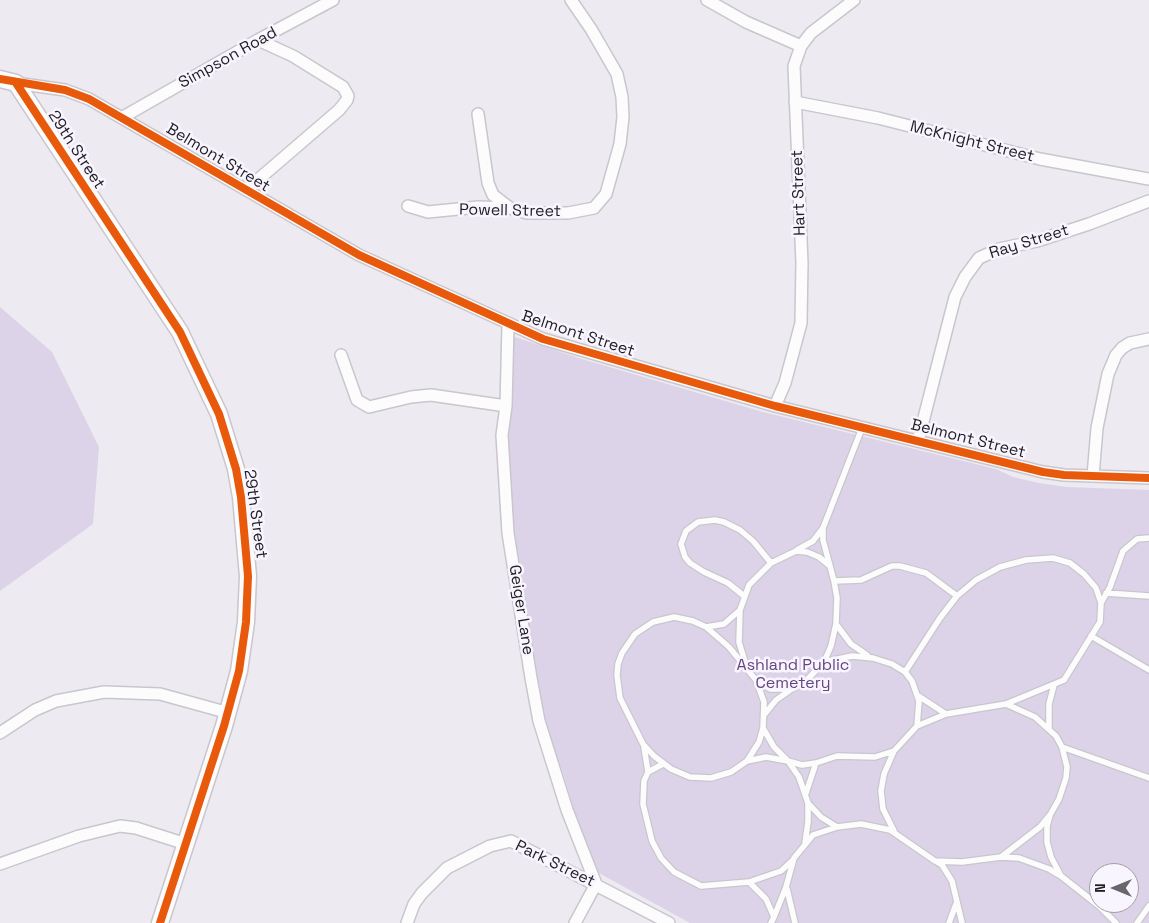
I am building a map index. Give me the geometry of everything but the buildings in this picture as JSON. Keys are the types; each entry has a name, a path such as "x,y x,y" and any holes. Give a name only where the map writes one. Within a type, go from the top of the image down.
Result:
{"street":[{"name":"Simpson Road","path":"123,117 258,40 333,0"},
{"name":"Powell Street","path":"408,206 428,212 478,207 510,208 527,213 550,214 594,208 606,194 620,144 623,117 617,74 591,29 571,0"},
{"path":"707,0 746,22 801,46"},
{"name":"Hart Street","path":"775,406 785,383 802,323 802,263 794,66 801,46 811,33 854,0"},
{"path":"246,190 339,110 348,96 343,87 293,56 258,40"},
{"name":"Belmont Street","path":"8,81 77,94 123,117 359,256 508,325 564,346 775,406 1044,472 1149,478"},
{"name":"29th Street","path":"8,81 180,332 210,392 228,439 241,497 248,576 244,647 229,713 160,923"},
{"name":"McKnight Street","path":"795,102 878,118 1040,159 1149,179"},
{"path":"478,114 488,183 493,195 510,208"},
{"name":"Ray Street","path":"918,441 955,297 965,277 978,258 999,249 1037,241 1089,224 1149,201"},
{"name":"Geiger Lane","path":"508,325 506,406 502,435 508,533 539,722 567,810 596,884"},
{"path":"1093,476 1097,428 1108,374 1116,355 1122,348 1130,343 1149,339"},
{"path":"341,355 357,400 368,407 411,397 431,395 506,406"},
{"path":"0,733 34,710 56,701 104,692 160,694 229,713"},
{"path":"0,864 79,836 120,826 186,844"},
{"name":"Park Street","path":"406,923 414,904 422,893 448,868 490,846 510,841 669,923"},
{"path":"574,923 596,884"}],"lane":[{"path":"748,668 739,642 740,610 744,596 755,576 771,563 813,541 823,528 862,428"},
{"path":"744,596 728,583 690,563 685,557 681,544 686,531 698,522 715,520 724,522 740,530 754,541 771,563"},
{"path":"764,715 776,700 805,682 824,662 831,646 836,624 837,598 823,540 823,528"},
{"path":"1100,603 1106,594 1123,551 1137,540 1149,538"},
{"path":"796,551 819,557 830,566"},
{"path":"897,835 883,809 881,791 884,774 894,751 917,726 946,714 1006,704 1064,680 1100,622 1100,603 1096,588 1084,574 1070,563 1053,558 1026,560 1000,567 976,580 957,596 904,672"},
{"path":"834,581 860,580 892,566 900,566 926,573 957,596"},
{"path":"1106,594 1149,596"},
{"path":"706,627 724,624 740,610"},
{"path":"747,761 759,742 764,715 764,702 756,680 748,668 706,627 684,618 674,617 653,622 635,634 622,653 617,675 620,698 643,744 648,772 644,781 643,804 646,823 652,841 667,866 701,886 749,882 781,871 813,835 837,827 861,824 890,830 942,865 948,872 962,923"},
{"path":"836,624 850,644 873,658"},
{"path":"1091,636 1149,670"},
{"path":"824,662 852,656 873,658 892,664 904,672 912,681 917,695 920,708 917,726"},
{"path":"756,680 770,689 784,691 792,689"},
{"path":"1049,729 1049,704 1054,685"},
{"path":"917,695 946,714"},
{"path":"1001,857 1040,827 1050,815 1059,799 1066,778 1067,767 1062,746 1049,729 1035,717 1006,704"},
{"path":"763,728 778,753 788,761 806,793 808,822 805,843"},
{"path":"643,744 663,764 690,777 711,778 731,772 747,761 766,757 802,765 816,763 837,756 876,757 894,751"},
{"path":"1062,746 1149,778"},
{"path":"806,793 816,763"},
{"path":"648,772 663,764"},
{"path":"808,803 821,817 837,827"},
{"path":"1050,815 1047,842 1051,857 1061,876"},
{"path":"935,861 962,862 1001,857 1030,860 1061,876 1099,906 1115,923"},
{"path":"771,923 786,887 794,858"},
{"path":"749,882 766,899 774,917"},
{"path":"786,887 795,923"},
{"path":"949,923 956,904"},
{"path":"1137,923 1149,906"}],"green space":[{"path":"0,307 52,352 99,447 93,524 0,591"},
{"name":"Ashland Public Cemetery","path":"512,336 582,359 763,412 996,469 1013,477 1067,487 1149,490 1149,923 690,923 597,872 585,846 563,773 544,722 516,543 508,463 507,410"}],"cycle path":[{"path":"0,79 65,90 89,99 359,255 543,339 775,406 1043,472 1064,475 1149,478"},
{"path":"16,83 180,332 219,414 236,469 241,497 248,576 246,622 239,671 224,726 160,923"}]}
